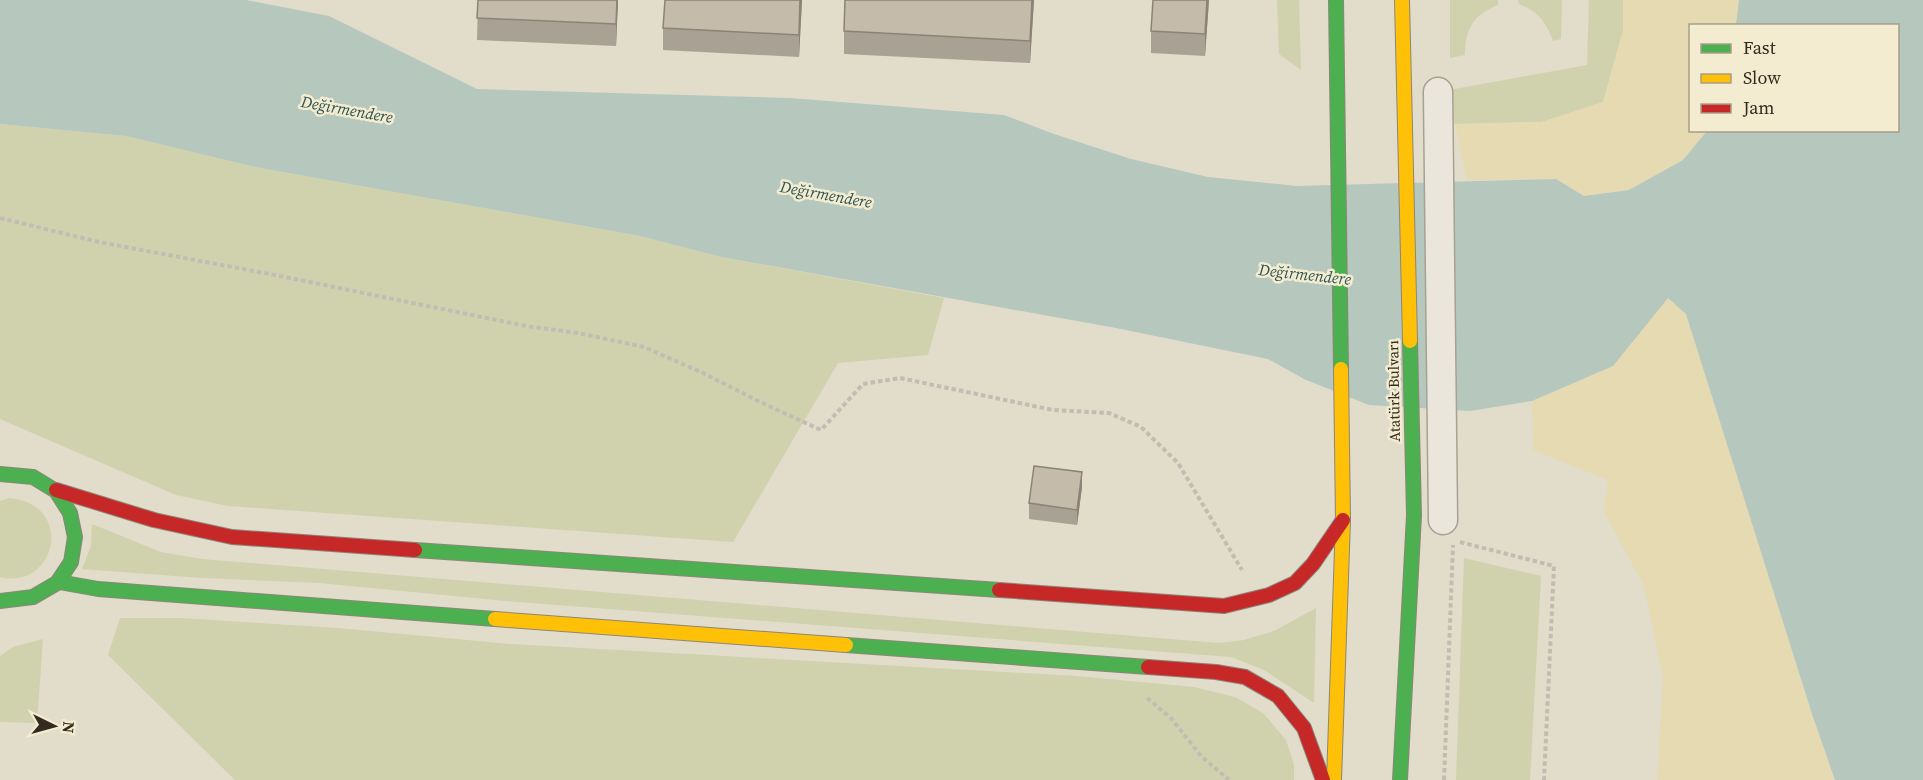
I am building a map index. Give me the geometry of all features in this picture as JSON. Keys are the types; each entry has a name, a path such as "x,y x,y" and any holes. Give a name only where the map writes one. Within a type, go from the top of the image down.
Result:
{"main road":[{"path":"1334,780 1343,520 1336,0"},
{"name":"Atatürk Bulvarı","path":"1401,780 1414,515 1402,0"},
{"path":"0,463 15,473"},
{"path":"0,474 15,473 30,476 44,481 56,490 68,506 75,525 76,545 70,565 59,582 45,593 17,602 0,601"},
{"path":"56,490 154,520 232,537 1224,606 1260,599 1297,582 1343,520"},
{"path":"59,582 98,589 1204,672 1245,677 1278,696 1304,728 1323,780"},
{"path":"6,615 17,602"}],"street":[{"path":"1438,92 1443,520"}],"path":[{"path":"0,219 99,242 644,347 821,430 863,384 900,378 1053,410 1109,413 1141,427 1178,463 1260,599"},
{"path":"1444,780 1453,542 1465,543 1554,566 1544,780"},
{"path":"1144,696 1171,718 1201,756 1229,780"}],"green space":[{"path":"1277,0 1299,0 1301,70 1279,54"},
{"path":"1450,0 1498,0 1498,5 1482,13 1472,24 1465,46 1465,55 1450,58"},
{"path":"1518,0 1562,0 1561,39 1553,41 1540,18 1519,4"},
{"path":"1589,0 1623,0 1623,31 1603,102 1542,122 1455,124 1438,92 1587,65"},
{"path":"0,124 126,136 255,167 640,236 721,257 944,298 928,355 838,363 733,542 228,506 176,495 0,419"},
{"path":"9,498 30,504 44,515 50,529 51,545 45,560 34,571 19,578 0,577 0,501"},
{"path":"92,524 161,552 202,559 1219,643 1244,640 1274,631 1316,608 1314,703 1264,670 1231,657 506,601 319,583 202,578 82,569 91,546"},
{"path":"1464,558 1541,576 1530,780 1456,780"},
{"path":"120,618 181,618 338,628 511,644 1076,676 1194,687 1235,697 1263,713 1286,740 1294,765 1294,780 235,780 108,655"},
{"path":"43,639 37,723 0,722 0,656 13,647"}],"sand":[{"path":"1623,0 1739,0 1736,24 1689,24 1689,132 1706,132 1683,160 1629,190 1584,196 1556,179 1467,180 1455,124 1542,122 1603,102 1623,31"},
{"path":"1668,297 1686,314 1812,714 1835,780 1657,780 1663,677 1644,586 1604,512 1608,480 1533,450 1532,401 1613,366"}],"water":[{"name":"Değirmendere","path":"0,0 246,0 329,16 477,89 790,98 1004,115 1131,159 1208,177 1296,186 1556,179 1584,196 1629,190 1683,160 1706,132 1899,132 1899,24 1736,24 1739,0 1923,0 1923,780 1835,780 1812,714 1686,314 1668,298 1613,366 1532,401 1470,411 1369,405 1304,379 1268,359 1116,328 721,257 640,236 255,167 126,136 0,124"}],"building":[{"path":"478,0 617,0 616,24 477,18"},
{"path":"665,0 800,0 799,35 663,28"},
{"path":"845,0 1032,0 1030,41 844,31"},
{"path":"1153,0 1207,0 1205,34 1151,31"},
{"path":"1034,466 1082,472 1077,510 1029,503"}],"traffic: fast":[{"path":"1336,0 1341,369"},
{"path":"1400,780 1414,515 1410,341"},
{"path":"0,474 33,477 56,491 70,513 75,537 71,562 57,583 33,597 0,601"},
{"path":"415,550 999,590"},
{"path":"59,582 98,589 495,619"},
{"path":"846,645 1148,667"}],"traffic: slow":[{"path":"1402,0 1410,341"},
{"path":"1334,780 1343,520 1341,369"},
{"path":"495,619 846,645"}],"traffic: jam":[{"path":"56,490 154,520 232,537 415,550"},
{"path":"999,590 1224,606 1269,595 1295,583 1313,564 1343,520"},
{"path":"1148,667 1216,672 1245,677 1278,696 1304,728 1323,780"}]}
